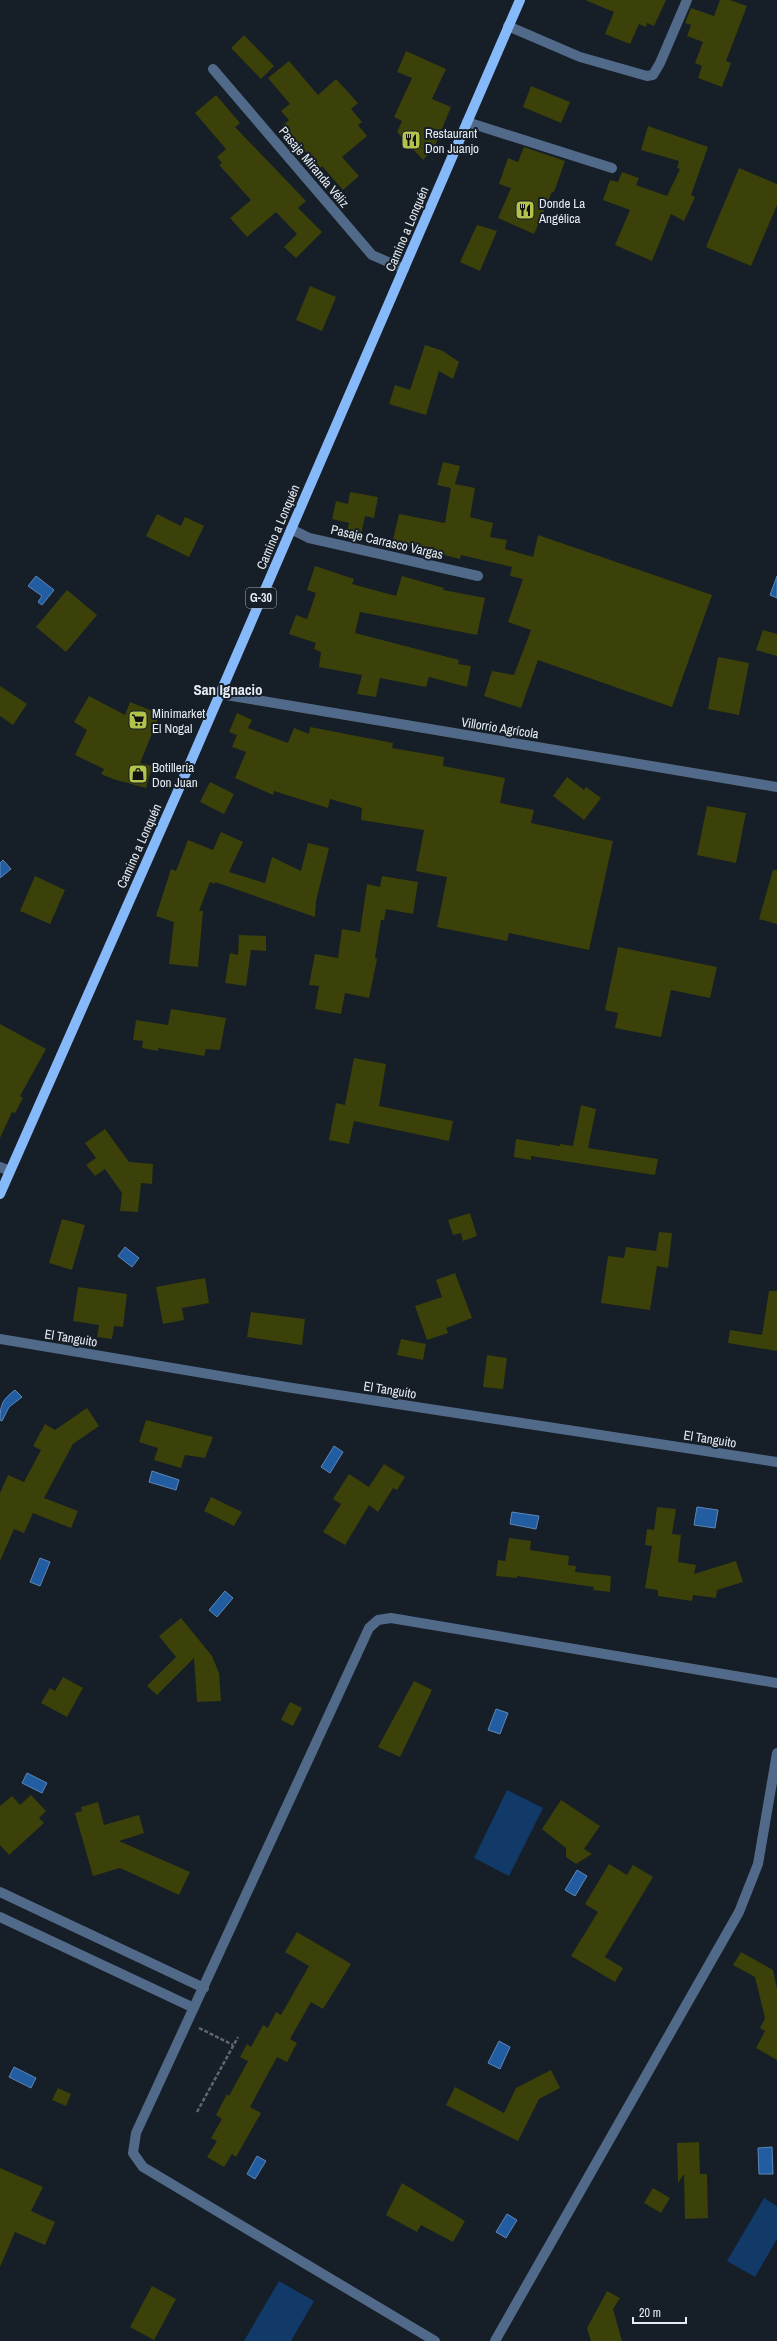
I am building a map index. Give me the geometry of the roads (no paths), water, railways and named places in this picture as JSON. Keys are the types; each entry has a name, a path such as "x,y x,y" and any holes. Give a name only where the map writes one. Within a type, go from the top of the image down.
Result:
{"main road":[{"name":"Camino a Lonquén","path":"0,1194 220,694 520,0"}],"street":[{"path":"508,26 580,56 647,76 653,75 660,63 687,0"},
{"name":"Pasaje Miranda Véliz","path":"213,69 372,255 404,268"},
{"path":"467,122 612,168"},
{"name":"Pasaje Carrasco Vargas","path":"291,529 309,538 478,576"},
{"name":"Villorrio Agrícola","path":"220,694 777,787"},
{"path":"0,1167 10,1171"},
{"name":"El Tanguito","path":"0,1339 286,1387 777,1462"},
{"path":"435,2341 138,2164 133,2153 134,2139 369,1628 378,1620 391,1618 777,1683"},
{"path":"495,2341 739,1912 758,1864 777,1753"},
{"path":"0,1892 204,1988"},
{"path":"0,1917 194,2008"}],"place":[{"name":"Restaurant Don Juanjo","path":"411,140"},
{"name":"Donde La Angélica","path":"525,210"},
{"name":"Minimarket El Nogal","path":"138,720"},
{"name":"Botillería Don Juan","path":"138,774"}],"district":[{"name":"San Ignacio","path":"228,689"}]}
